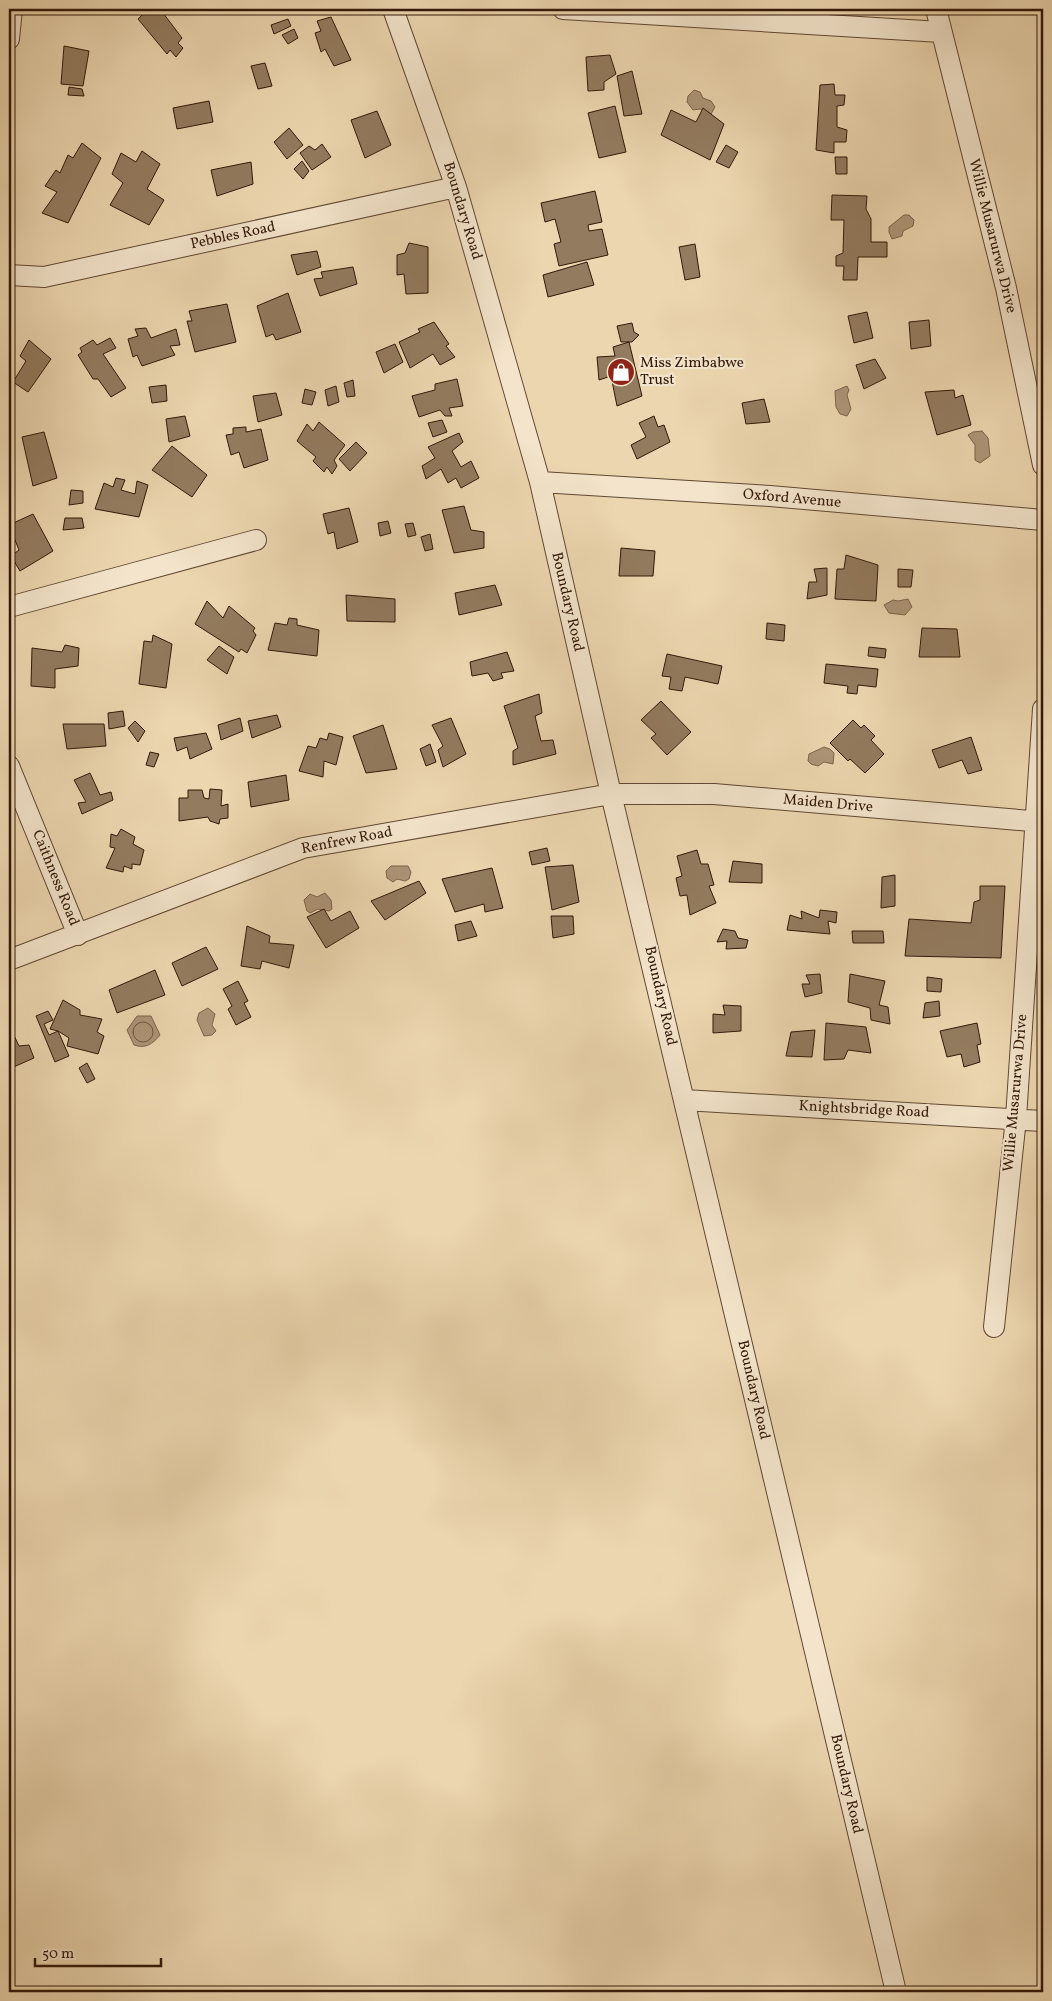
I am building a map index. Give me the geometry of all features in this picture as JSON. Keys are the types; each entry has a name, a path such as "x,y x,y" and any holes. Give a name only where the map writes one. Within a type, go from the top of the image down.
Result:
{"street":[{"path":"9,39 12,9"},
{"name":"Boundary Road","path":"393,9 456,186 540,482 684,1100 896,1992"},
{"path":"563,9 941,32"},
{"name":"Willie Musarurwa Drive","path":"936,9 1006,288 1042,457"},
{"name":"Pebbles Road","path":"9,276 44,277 456,186"},
{"name":"Oxford Avenue","path":"540,482 770,496 1043,520"},
{"path":"9,607 256,540"},
{"name":"Willie Musarurwa Drive","path":"994,1327 1016,1118 1040,822 1043,710"},
{"name":"Caithness Road","path":"9,766 78,935"},
{"name":"Maiden Drive","path":"612,794 714,794 1040,822"},
{"name":"Renfrew Road","path":"9,960 303,848 612,794"},
{"name":"Knightsbridge Road","path":"684,1100 1043,1121"}],"water":[{"path":"694,90 700,92 703,98 711,101 715,107 711,114 700,109 693,110 687,102 688,96"},
{"path":"904,215 909,215 914,220 913,226 903,231 902,236 892,239 889,227"},
{"path":"847,386 849,390 847,395 851,409 847,416 840,414 836,407 835,391"},
{"path":"982,431 988,438 990,456 980,463 975,460 975,445 968,435 973,432"},
{"path":"908,599 912,607 905,615 889,613 884,605 893,600"},
{"path":"824,747 834,753 833,764 824,762 818,766 811,764 808,761 809,754"},
{"path":"391,866 408,866 411,872 409,879 405,881 397,879 393,882 387,878 386,871"},
{"path":"325,893 331,900 332,909 329,911 318,909 310,913 307,911 304,900 310,894 317,897"},
{"path":"208,1008 215,1014 212,1025 216,1031 212,1035 204,1036 197,1020 199,1013"},
{"path":"137,1016 151,1016 160,1035 148,1045 134,1045 127,1030"}],"building":[{"path":"148,9 160,9 182,38 178,43 183,48 176,57 170,50 167,54 138,19"},
{"path":"331,17 351,60 334,66 325,49 321,52 315,33 321,31 317,21"},
{"path":"288,19 291,26 274,34 271,25"},
{"path":"294,29 298,38 288,44 282,35"},
{"path":"64,46 89,51 83,86 61,84"},
{"path":"610,55 616,74 604,82 604,90 588,91 586,57"},
{"path":"265,63 272,86 258,89 251,66"},
{"path":"632,71 642,114 624,116 617,76"},
{"path":"834,84 835,95 845,95 844,105 837,106 837,127 847,130 846,142 834,142 834,153 816,150 820,85"},
{"path":"69,87 82,89 84,96 68,95"},
{"path":"209,101 213,122 177,129 173,108"},
{"path":"615,106 626,152 599,158 588,113"},
{"path":"703,108 724,124 710,160 661,135 671,110 696,122"},
{"path":"377,111 391,145 365,158 351,120"},
{"path":"289,128 303,145 287,159 274,142"},
{"path":"82,143 101,158 68,223 42,213 57,192 45,186 56,170 60,173 68,155 73,158"},
{"path":"322,144 331,157 312,170 300,153 309,146 315,150"},
{"path":"726,145 738,152 729,168 716,162"},
{"path":"142,151 160,164 147,189 164,200 149,225 110,205 123,183 112,174 121,153 136,162"},
{"path":"835,157 847,157 847,174 836,174"},
{"path":"302,161 309,171 303,179 294,169"},
{"path":"251,162 253,184 217,196 211,170"},
{"path":"595,191 602,222 588,225 589,231 602,229 608,255 559,266 554,244 561,242 555,219 545,222 541,203"},
{"path":"832,195 867,196 866,209 871,219 871,242 887,242 887,257 858,257 857,280 843,280 844,266 836,266 836,256 843,253 844,220 831,220"},
{"path":"409,243 428,247 428,293 406,294 404,274 397,275 397,255 405,253"},
{"path":"695,244 700,277 685,280 679,247"},
{"path":"317,251 321,267 297,275 291,255"},
{"path":"587,262 594,285 548,297 543,275"},
{"path":"353,267 357,284 320,296 314,279 323,278 321,272"},
{"path":"288,293 301,332 276,340 273,334 266,337 257,306"},
{"path":"227,304 236,342 195,352 187,321 192,321 189,311"},
{"path":"867,312 873,338 854,343 848,316"},
{"path":"929,320 931,346 911,349 909,322"},
{"path":"434,322 449,344 446,346 455,357 440,365 433,354 410,368 399,342 420,332 418,329"},
{"path":"632,323 634,332 639,335 632,342 621,342 617,326"},
{"path":"146,328 151,338 176,329 180,345 170,346 175,355 142,366 137,355 133,357 128,339 138,336 135,329"},
{"path":"110,338 116,348 103,354 126,388 111,397 98,379 93,379 78,355 82,352 80,348 93,340 97,345"},
{"path":"29,340 51,359 28,392 13,382 26,361 20,356"},
{"path":"629,342 642,396 617,406 611,376 599,380 597,357 615,356 613,347"},
{"path":"395,344 403,362 384,373 376,352"},
{"path":"875,359 886,378 864,389 856,365"},
{"path":"457,379 463,406 449,408 452,416 445,416 440,410 419,417 412,396 435,390 435,384"},
{"path":"353,380 355,396 347,397 344,383"},
{"path":"166,385 167,401 152,403 149,387"},
{"path":"336,386 339,402 328,406 325,390"},
{"path":"305,389 316,392 312,405 302,403"},
{"path":"954,390 955,398 963,395 971,425 937,435 925,392"},
{"path":"276,393 282,415 258,422 253,396"},
{"path":"764,399 770,422 746,424 742,403"},
{"path":"185,416 190,436 169,442 166,419"},
{"path":"654,416 658,427 664,425 670,442 637,459 631,445 646,437 639,423"},
{"path":"442,420 447,432 433,437 428,423"},
{"path":"319,422 345,445 334,460 337,466 332,474 327,467 324,472 313,461 316,457 297,441 307,424 313,431"},
{"path":"246,427 246,432 261,429 268,460 244,468 239,452 231,455 226,435 233,434 233,428"},
{"path":"44,432 57,478 33,486 22,437"},
{"path":"459,433 463,442 452,451 461,467 471,461 479,478 461,488 456,478 448,483 441,469 426,479 422,466 435,458 428,447"},
{"path":"356,442 367,453 350,471 339,459"},
{"path":"172,446 207,475 192,497 152,470"},
{"path":"116,478 125,480 121,490 135,494 137,481 148,485 139,517 95,509 104,483 113,487"},
{"path":"71,490 83,491 83,503 69,505"},
{"path":"464,506 471,530 484,532 484,548 454,553 442,510"},
{"path":"349,508 358,542 337,549 334,532 328,534 323,514"},
{"path":"33,514 53,551 20,571 11,556 19,550 9,525"},
{"path":"65,518 82,518 84,528 63,530"},
{"path":"388,521 391,533 380,536 378,523"},
{"path":"413,523 416,535 408,537 405,524"},
{"path":"430,534 433,549 425,551 421,537"},
{"path":"621,548 655,551 653,576 619,576"},
{"path":"846,555 878,565 876,601 835,599 837,569 844,569"},
{"path":"827,568 827,595 807,599 809,582 817,582 814,569"},
{"path":"898,569 913,570 911,587 898,587"},
{"path":"495,585 502,605 459,615 455,593"},
{"path":"346,595 395,599 395,622 347,621"},
{"path":"207,601 223,618 229,606 255,628 253,631 256,635 247,653 241,649 239,652 195,624"},
{"path":"289,618 297,619 297,625 319,630 317,656 268,650 275,623 287,625"},
{"path":"767,623 785,625 784,641 766,639"},
{"path":"922,628 957,629 960,657 919,657"},
{"path":"153,635 172,644 166,688 139,684 144,641 152,642"},
{"path":"65,645 79,648 78,666 55,669 55,688 31,686 32,648 62,652"},
{"path":"219,646 234,657 227,674 207,660"},
{"path":"869,647 886,649 885,658 868,656"},
{"path":"507,652 514,671 501,673 503,678 493,681 488,673 472,676 470,662"},
{"path":"667,654 722,666 718,684 685,677 682,691 669,689 671,677 662,676"},
{"path":"826,664 878,669 876,687 858,685 857,694 847,693 848,686 824,683"},
{"path":"539,694 542,713 535,716 541,741 553,740 556,754 513,765 513,751 518,748 504,706"},
{"path":"661,701 691,732 667,755 651,738 656,734 641,720"},
{"path":"123,711 125,726 109,729 108,713"},
{"path":"277,715 281,727 252,738 248,721"},
{"path":"240,718 243,731 221,740 218,725"},
{"path":"451,718 466,754 443,767 438,750 443,746 432,725"},
{"path":"853,720 861,728 864,725 875,736 871,740 884,754 865,773 850,759 848,761 830,743"},
{"path":"135,721 145,731 138,742 128,728"},
{"path":"63,724 104,724 106,746 67,749"},
{"path":"383,725 397,769 366,773 353,736"},
{"path":"206,733 212,749 190,759 187,747 177,751 174,738"},
{"path":"329,733 343,737 336,765 324,761 323,777 299,771 308,746 316,748 320,738 327,740"},
{"path":"971,737 982,770 968,774 962,760 939,768 932,750"},
{"path":"430,744 436,762 426,766 420,749"},
{"path":"150,752 159,754 154,767 146,765"},
{"path":"90,773 100,795 111,792 113,800 82,814 78,803 86,802 74,780"},
{"path":"286,775 289,800 251,807 248,782"},
{"path":"210,789 222,790 221,806 228,804 228,818 220,819 219,824 210,821 208,817 179,821 179,798 188,798 188,790 202,790 204,798 209,799"},
{"path":"121,829 135,837 133,844 144,850 140,865 132,864 132,869 124,866 123,872 106,868 115,848 110,847 111,834 117,836"},
{"path":"547,848 550,861 532,865 529,852"},
{"path":"697,850 701,864 708,864 714,885 709,886 716,903 690,915 687,895 680,896 676,878 682,876 677,856"},
{"path":"733,861 762,864 762,883 729,882"},
{"path":"573,865 579,902 552,910 545,867"},
{"path":"492,868 503,908 485,912 484,904 455,912 442,879"},
{"path":"895,875 895,906 881,908 882,877"},
{"path":"419,881 426,893 385,920 371,901"},
{"path":"980,886 1005,886 1001,958 905,956 909,919 971,923 974,902 980,900"},
{"path":"324,909 331,921 350,911 359,928 326,948 307,917"},
{"path":"820,910 837,912 836,923 828,921 830,934 787,930 790,915 802,919 801,911 819,918"},
{"path":"551,916 573,916 574,934 553,938"},
{"path":"471,921 477,936 458,941 455,925"},
{"path":"247,926 270,936 269,943 294,945 289,968 262,961 260,969 241,966"},
{"path":"723,929 735,931 738,938 748,940 746,948 726,949 727,941 717,942"},
{"path":"852,931 883,931 884,943 853,943"},
{"path":"206,947 218,969 182,986 172,963"},
{"path":"155,970 165,995 117,1013 109,990"},
{"path":"820,974 822,993 805,997 802,984 810,984 806,975"},
{"path":"850,974 885,981 879,1005 888,1007 890,1024 871,1020 870,1008 848,1002"},
{"path":"927,977 942,979 941,992 927,991"},
{"path":"238,981 248,1001 244,1003 251,1017 236,1025 228,1009 232,1006 223,989"},
{"path":"63,1000 80,1010 80,1015 102,1019 97,1032 104,1036 98,1054 67,1046 69,1038 58,1031 50,1029"},
{"path":"939,1001 940,1016 923,1018 925,1003"},
{"path":"723,1005 741,1006 741,1031 713,1033 713,1014 725,1015"},
{"path":"48,1011 53,1020 44,1024 49,1035 58,1031 69,1056 55,1062 36,1016"},
{"path":"826,1023 866,1027 871,1053 848,1050 844,1059 824,1060"},
{"path":"977,1023 981,1044 977,1045 980,1062 964,1067 961,1054 947,1057 940,1031"},
{"path":"9,1025 19,1046 29,1045 34,1058 9,1069"},
{"path":"815,1030 812,1057 786,1056 791,1032"},
{"path":"87,1063 95,1079 87,1083 79,1068"}],"place":[{"name":"Miss Zimbabwe Trust","path":"621,372"}]}
